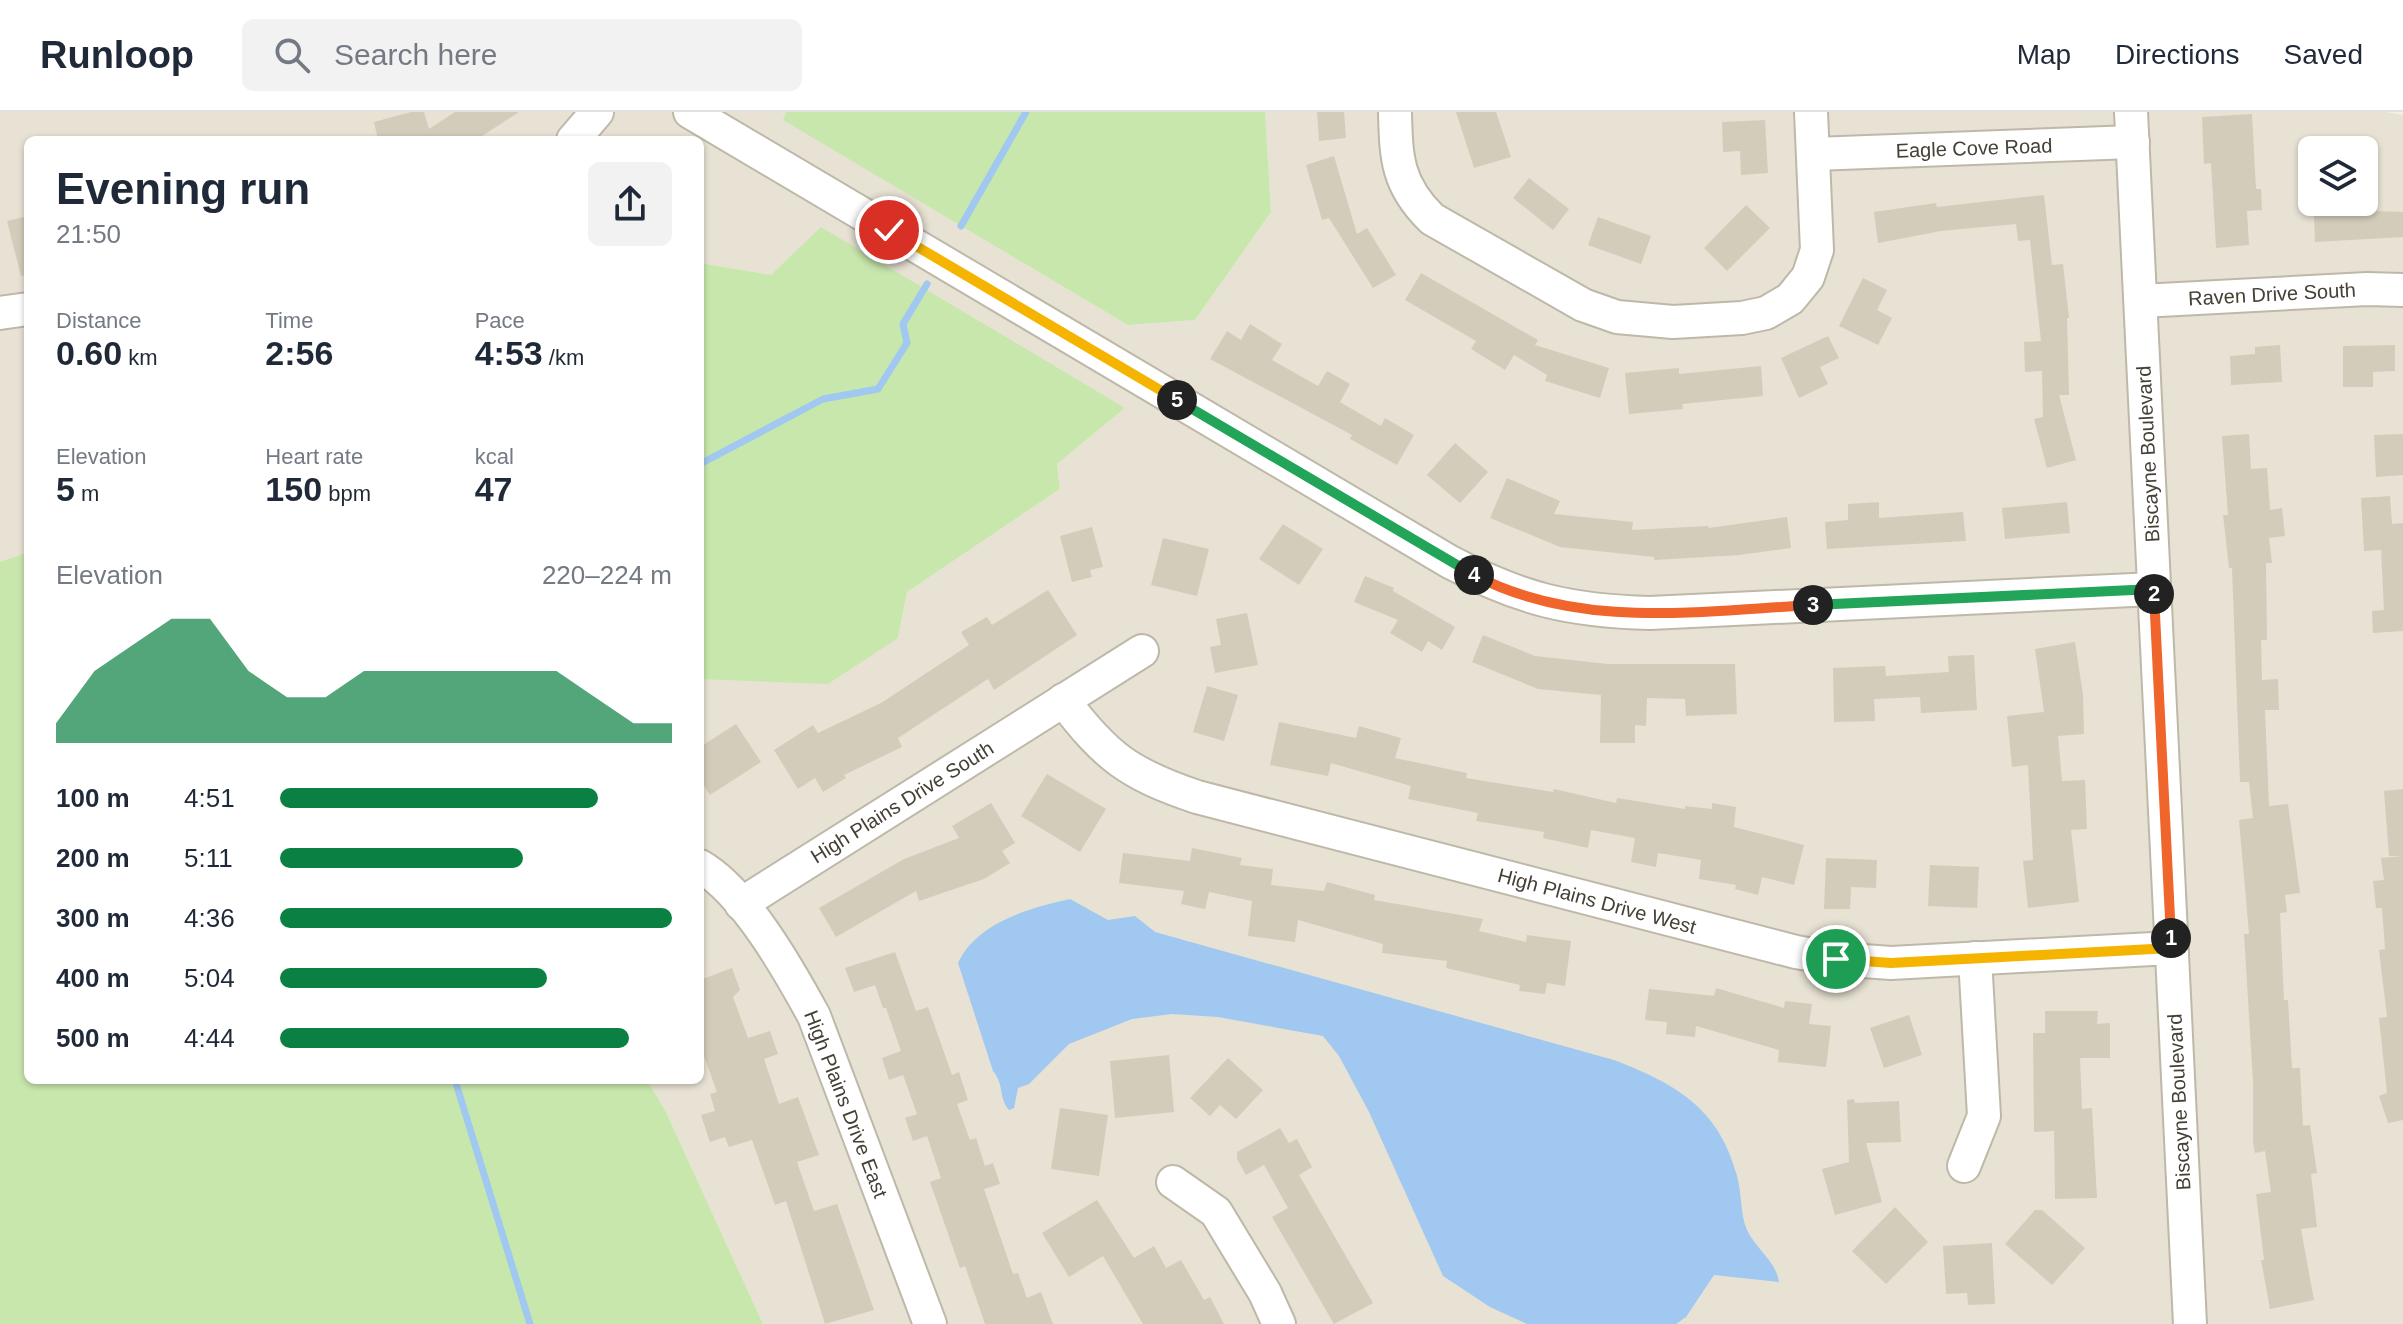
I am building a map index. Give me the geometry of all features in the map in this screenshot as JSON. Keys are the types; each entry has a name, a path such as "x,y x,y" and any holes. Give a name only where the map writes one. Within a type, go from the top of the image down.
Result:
{"street":[{"path":"576,136 597,112"},
{"path":"690,112 1450,562 1526,597 1601,612 1650,613 2154,589"},
{"path":"1395,112 1396,151 1403,180 1412,199 1432,219 1583,305 1617,317 1646,321 1742,318 1766,313 1790,299 1808,277 1817,250 1811,112"},
{"name":"Biscayne Boulevard","path":"2132,127 2190,1324"},
{"name":"Eagle Cove Road","path":"1814,154 2132,127"},
{"name":"Raven Drive South","path":"2141,301 2367,289 2403,290"},
{"path":"0,313 24,310"},
{"name":"High Plains Drive South","path":"741,904 1142,651"},
{"name":"High Plains Drive West","path":"1063,700 1094,741 1121,763 1158,784 1197,797 1796,952 1891,963 2171,948"},
{"name":"High Plains Drive East","path":"704,868 716,875 741,904 793,978 814,1016 930,1324"},
{"path":"1964,1166 1984,1116 1975,958"},
{"path":"1173,1182 1216,1212 1265,1293 1279,1324"}],"shaded area":[{"path":"0,112 786,112 784,120 1128,325 1195,320 1271,212 1265,112 2118,112 2178,1324 763,1324 665,1110 649,1084 704,1084 704,678 898,638 907,592 1060,489 1057,464 1125,408 771,275 704,264 704,136 24,136 24,553 0,562"},
{"path":"2144,112 2386,112 2403,115 2403,1324 2202,1324"}],"green space":[{"path":"786,112 1265,112 1271,212 1195,320 1128,325 783,120"},
{"path":"821,227 1125,408 1057,464 1060,489 907,592 898,638 828,684 704,679 704,264 771,275"},
{"path":"24,553 24,1084 649,1084 665,1110 763,1324 0,1324 0,562"}],"water":[{"path":"1070,899 1108,920 1135,916 1155,932 1614,1060 1657,1079 1692,1102 1719,1133 1737,1176 1747,1230 1770,1261 1779,1282 1714,1275 1686,1317 1676,1324 1527,1324 1490,1307 1443,1276 1369,1112 1339,1056 1323,1036 1218,1017 1172,1014 1132,1019 1069,1044 1029,1084 1018,1088 1014,1108 1009,1110 958,963 978,937 991,927 1022,912"}],"building":[{"path":"411,112 424,112 429,129 455,112 519,112 482,136 377,136 374,122"},
{"path":"1317,112 1344,112 1346,138 1319,141"},
{"path":"1456,112 1496,112 1511,157 1474,168"},
{"path":"2252,114 2256,189 2261,189 2262,210 2247,211 2249,245 2216,248 2211,163 2204,164 2202,117"},
{"path":"1765,120 1768,173 1741,175 1740,151 1723,152 1722,122"},
{"path":"1334,156 1357,234 1367,228 1396,275 1373,288 1329,218 1322,220 1306,165"},
{"path":"1529,178 1569,209 1553,230 1513,198"},
{"path":"2044,195 2052,265 2063,264 2069,318 2069,395 2059,395 2076,460 2047,468 2034,419 2043,417 2042,371 2025,372 2024,342 2041,341 2030,240 2018,241 2016,224 1941,231 1878,243 1874,212 1936,203 1937,207"},
{"path":"1746,205 1770,228 1727,271 1704,248"},
{"path":"2378,211 2403,212 2403,237 2315,242 2314,216 2378,216"},
{"path":"24,217 24,276 21,276 7,221"},
{"path":"1598,217 1651,236 1641,264 1588,245"},
{"path":"1421,273 1538,340 1535,345 1609,368 1600,398 1545,381 1547,375 1514,355 1505,370 1471,349 1476,341 1405,300"},
{"path":"1863,278 1887,290 1877,310 1892,318 1878,345 1839,326"},
{"path":"1250,324 1282,344 1272,360 1318,386 1327,371 1350,384 1340,402 1381,426 1385,418 1414,435 1397,465 1350,439 1352,435 1210,359 1227,331 1241,340"},
{"path":"1828,336 1839,358 1820,367 1828,384 1799,398 1781,358"},
{"path":"2280,345 2282,382 2231,385 2230,356 2255,354 2255,347"},
{"path":"2395,345 2395,371 2373,372 2373,387 2343,387 2343,346"},
{"path":"1761,366 1763,396 1682,404 1683,409 1629,414 1625,373 1679,368 1679,374"},
{"path":"2249,434 2251,469 2267,468 2270,510 2282,508 2285,536 2269,538 2272,563 2266,563 2267,640 2261,640 2262,680 2278,679 2279,710 2265,710 2269,806 2288,804 2300,893 2285,895 2287,912 2280,913 2284,1000 2288,1000 2292,1068 2300,1068 2303,1126 2310,1125 2317,1173 2311,1174 2317,1227 2301,1229 2314,1300 2270,1309 2261,1260 2264,1260 2256,1194 2271,1192 2265,1151 2255,1153 2253,1141 2253,1081 2244,934 2249,934 2239,820 2253,818 2249,782 2240,782 2232,568 2229,568 2223,515 2228,515 2222,436"},
{"path":"2403,434 2403,475 2376,477 2374,435"},
{"path":"1455,443 1488,472 1460,503 1427,475"},
{"path":"1507,478 1560,501 1554,514 1633,522 1632,530 1709,528 1787,517 1791,548 1739,555 1654,560 1654,557 1560,547 1490,518"},
{"path":"2390,496 2392,524 2403,523 2403,631 2373,633 2372,611 2384,610 2381,550 2364,551 2361,498"},
{"path":"1879,502 1879,518 1963,512 1966,541 1827,549 1825,522 1848,520 1848,504"},
{"path":"2067,502 2070,533 2005,539 2002,508"},
{"path":"1283,524 1323,549 1299,585 1259,559"},
{"path":"1092,527 1103,567 1090,570 1092,577 1072,582 1060,536"},
{"path":"1163,538 1209,549 1197,596 1151,585"},
{"path":"1365,576 1394,588 1393,591 1455,627 1442,650 1428,641 1422,652 1390,633 1398,620 1354,602"},
{"path":"1048,590 1077,635 994,690 988,679 898,738 902,747 844,775 846,778 823,792 815,778 798,789 774,750 813,725 818,733 881,703 969,645 961,632 987,617 992,625"},
{"path":"1247,613 1258,665 1215,673 1210,647 1221,645 1216,619"},
{"path":"1483,635 1535,656 1608,664 1735,664 1737,714 1686,716 1685,699 1647,698 1646,726 1635,725 1635,743 1600,743 1601,695 1538,689 1472,662"},
{"path":"2075,642 2083,695 2084,734 2058,736 2062,781 2085,780 2087,829 2071,830 2079,902 2028,908 2023,861 2033,860 2028,765 2012,767 2007,716 2044,712 2035,649"},
{"path":"1974,655 1977,710 1921,713 1920,697 1874,699 1875,721 1834,722 1833,668 1885,666 1886,676 1949,672 1948,656"},
{"path":"1207,686 1238,695 1224,741 1193,732"},
{"path":"1279,722 1356,738 1359,726 1401,738 1395,758 1467,773 1466,778 1553,792 1554,789 1616,803 1617,798 1685,809 1685,806 1712,809 1712,803 1736,807 1734,827 1804,845 1794,885 1762,877 1758,895 1735,889 1736,885 1699,879 1701,860 1658,853 1656,867 1631,862 1635,838 1591,830 1588,848 1543,838 1544,832 1476,821 1478,813 1408,799 1411,786 1331,763 1328,776 1270,765"},
{"path":"736,724 761,762 710,795 704,785 704,744"},
{"path":"1047,774 1106,809 1080,852 1021,816"},
{"path":"2403,789 2403,856 2389,856 2384,791"},
{"path":"991,803 1015,843 1002,851 1010,863 984,879 919,901 916,891 836,937 819,908 904,859 959,838 952,826"},
{"path":"1192,848 1242,858 1240,865 1273,869 1271,885 1324,891 1327,882 1375,895 1374,900 1483,919 1479,931 1526,942 1527,935 1571,941 1565,986 1547,983 1545,994 1519,991 1520,985 1446,968 1447,961 1382,953 1383,944 1298,920 1295,942 1248,936 1252,901 1209,892 1205,909 1181,904 1184,891 1119,883 1123,853 1190,861"},
{"path":"2403,856 2403,1120 2388,1123 2379,1096 2387,1093 2379,1018 2387,1017 2379,950 2385,949 2382,908 2376,908 2373,881 2384,880 2381,858"},
{"path":"1826,858 1877,860 1876,888 1851,887 1850,909 1824,909"},
{"path":"1930,865 1979,867 1977,908 1928,906"},
{"path":"895,952 916,1011 928,1007 952,1075 959,1072 968,1100 957,1104 970,1140 976,1138 985,1166 993,1163 1000,1184 984,1189 1013,1274 1018,1273 1027,1298 1041,1292 1053,1324 985,1324 965,1266 960,1268 930,1182 941,1178 927,1136 913,1141 905,1118 917,1114 903,1075 889,1080 882,1058 901,1051 886,1008 883,1008 875,985 854,992 845,968"},
{"path":"732,968 740,990 733,997 748,1038 770,1031 778,1054 764,1059 779,1104 798,1097 819,1155 797,1162 814,1211 837,1204 874,1310 825,1324 786,1201 775,1205 752,1140 729,1147 725,1137 710,1142 701,1115 715,1111 710,1094 717,1092 704,1056 704,978"},
{"path":"1716,988 1784,1008 1785,1001 1812,1004 1809,1024 1831,1026 1826,1067 1778,1062 1779,1050 1696,1026 1695,1037 1666,1034 1667,1022 1645,1020 1649,989 1714,996"},
{"path":"2045,1011 2098,1011 2097,1024 2110,1023 2110,1058 2080,1058 2082,1109 2092,1108 2097,1198 2055,1199 2054,1131 2034,1132 2033,1033 2045,1033"},
{"path":"1909,1015 1922,1055 1884,1068 1870,1028"},
{"path":"1169,1055 1174,1112 1115,1118 1110,1061"},
{"path":"1228,1058 1263,1090 1236,1119 1220,1105 1210,1116 1190,1098"},
{"path":"1854,1099 1855,1103 1899,1101 1901,1142 1866,1143 1882,1202 1835,1215 1822,1169 1849,1162 1847,1100"},
{"path":"1060,1108 1108,1115 1099,1176 1051,1169"},
{"path":"1280,1128 1289,1143 1297,1139 1312,1167 1299,1175 1373,1303 1334,1324 1272,1217 1288,1208 1264,1165 1246,1175 1237,1159 1237,1152"},
{"path":"1097,1200 1134,1258 1154,1246 1166,1268 1181,1260 1204,1300 1210,1297 1224,1324 1143,1324 1103,1256 1069,1277 1042,1233"},
{"path":"1895,1207 1928,1242 1886,1284 1852,1251"},
{"path":"2035,1210 2042,1210 2085,1248 2052,1285 2005,1244"},
{"path":"1992,1243 1995,1304 1968,1305 1967,1293 1946,1294 1943,1246"}],"waterway":[{"path":"961,226 1026,112"},
{"path":"704,462 823,399 878,389 907,343 903,324 927,284"},
{"path":"456,1084 530,1324"}],"route":[{"path":"889,230 1450,562 1526,597 1563,607 1601,612 1650,613 2154,589 2171,948 1891,963 1836,959"}]}
